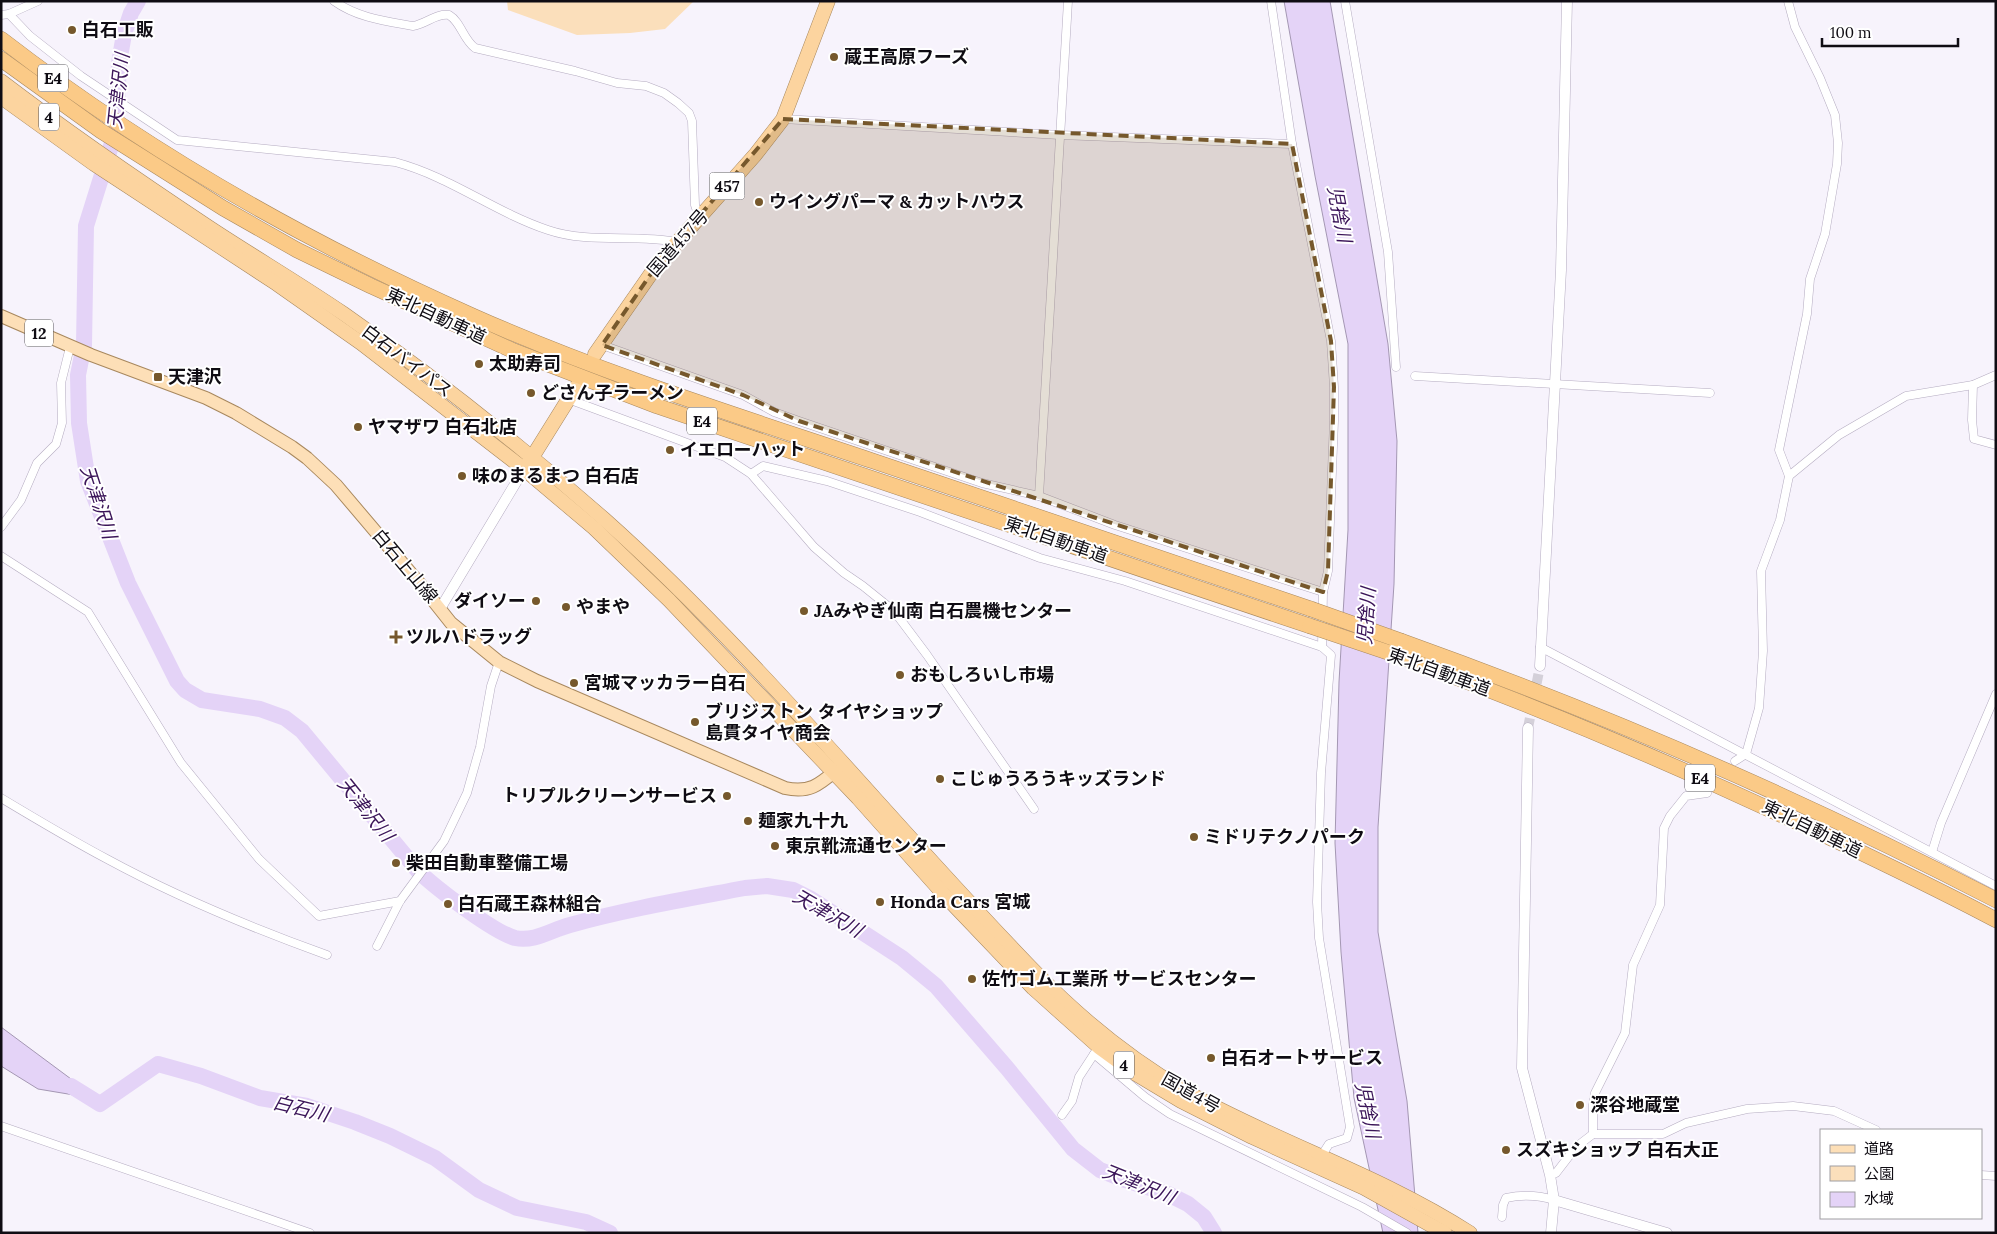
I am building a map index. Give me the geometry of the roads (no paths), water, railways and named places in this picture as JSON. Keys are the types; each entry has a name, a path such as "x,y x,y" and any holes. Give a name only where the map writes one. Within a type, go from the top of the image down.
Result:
{"highway":[{"name":"国道457号","path":"599,350 657,265 754,155 783,119 828,1"},
{"name":"東北自動車道","path":"1,39 127,130 304,234 475,317 664,391 1311,609 1758,803 1996,920"},
{"name":"東北自動車道","path":"1,58 101,131 223,208 298,250 433,315 514,351 666,409 1310,626 1398,648 1570,704 1657,740 1913,857 1996,900"},
{"name":"白石バイパス","path":"1,81 95,157"},
{"name":"白石バイパス","path":"1,97 95,157 325,317 528,464 669,600 958,888"},
{"path":"528,464 576,387"},
{"name":"白石バイパス","path":"838,769 948,899"},
{"name":"国道4号","path":"958,888 1006,942 1066,1003 1100,1046 1230,1114 1322,1155 1339,1170"},
{"name":"国道4号","path":"948,899 1033,988 1100,1046 1181,1101 1252,1137 1339,1170 1470,1233"},
{"name":"国道4号","path":"1425,1213 1445,1233"}],"main road":[{"name":"白石上山線","path":"1,316 91,356 206,398 266,431 307,458 336,485 451,622 465,636 498,662 537,681 785,788 804,791 814,788 838,769"}],"street":[{"path":"38,1 5,15 111,98 177,140 395,162 419,169 549,231 579,237 657,238 676,242"},
{"path":"334,1 349,11 365,17 413,26 441,15 449,15 455,20 466,40 475,48 575,71 617,83 646,86 664,93 689,113 692,121 695,205 699,217"},
{"path":"1038,496 1068,1"},
{"path":"1271,1 1292,144 1331,341 1334,386 1328,571 1323,592 1324,639 1322,647"},
{"path":"1346,1 1388,252 1396,368"},
{"path":"1540,666 1561,270 1567,1"},
{"path":"1735,761 1746,754 1760,708 1763,651 1761,571 1780,520 1789,476 1779,450 1807,314 1810,280 1825,234 1835,185 1838,143 1835,115 1795,27 1788,1"},
{"path":"783,119 1060,135 1292,144"},
{"path":"1,527 21,500 37,463 56,444 62,423 61,383 74,348"},
{"path":"599,350 743,395 774,412 798,421 982,483 1038,496 1115,525 1323,592"},
{"path":"1415,376 1710,393"},
{"path":"1789,476 1839,435 1906,396 1972,385 1996,376"},
{"path":"1972,385 1974,439 1996,445"},
{"path":"568,399 725,456 751,474 814,547 844,573 894,611 927,655 1034,809"},
{"path":"440,609 528,464"},
{"path":"751,474 763,466 827,481 920,512 1040,558 1125,581 1322,647 1332,655 1321,773 1319,938 1350,1127 1347,1138 1329,1144 1322,1155"},
{"path":"1,556 88,612 181,763 259,858 319,916 400,901"},
{"path":"1540,647 1996,886"},
{"path":"377,946 400,901 444,841 467,793 480,747 491,686 498,662"},
{"path":"1932,852 1941,823 1996,694"},
{"path":"1528,728 1522,1068 1550,1176 1554,1200 1552,1233"},
{"path":"1594,1134 1593,1106 1595,1093 1625,1033 1633,965 1660,905 1664,828 1670,816 1686,796 1707,793"},
{"path":"1,798 138,876 259,930 327,955"},
{"path":"1062,1114 1072,1101 1079,1077 1100,1046 1145,1097 1170,1114 1362,1207 1408,1233"},
{"path":"1550,1176 1556,1173 1576,1147 1594,1134 1663,1134 1686,1124 1747,1109 1793,1106 1834,1111 1874,1129"},
{"path":"1,1126 310,1233"},
{"path":"1982,1174 1996,1176"},
{"path":"1502,1217 1506,1198 1521,1195 1541,1196 1667,1233"}],"water":[{"name":"児捨川","path":"1284,1 1330,1 1388,344 1397,441 1394,584 1378,827 1378,932 1407,1101 1418,1233 1383,1233 1354,1098 1341,952 1335,843 1339,682 1348,530 1348,344 1315,176"},
{"path":"1,1027 98,1099 38,1089 1,1066"}],"waterway":[{"name":"天津沢川","path":"138,1 131,13 124,34 119,63 116,130 86,226 84,345 78,375 79,423 88,481 128,583 177,681 185,690 202,700 260,709 285,718 302,731 418,871 479,919 515,938 536,937 570,925 613,914 745,888 767,886 793,890 811,899 902,958 936,986 1007,1068 1073,1149 1100,1170 1168,1194 1188,1204 1204,1217 1214,1233"},
{"name":"白石川","path":"71,1086 100,1104 158,1064 201,1076 260,1098 307,1106 355,1122 390,1136 435,1158 479,1190 517,1208 586,1222 610,1233"}],"tunnel":[{"path":"1528,728 1540,666"}],"place":[{"name":"白石工販","path":"72,30"},
{"name":"蔵王高原フーズ","path":"834,57"},
{"name":"ウイングパーマ & カットハウス","path":"759,202"},
{"name":"太助寿司","path":"479,364"},
{"name":"天津沢","path":"158,377"},
{"name":"どさん子ラーメン","path":"531,393"},
{"name":"ヤマザワ 白石北店","path":"358,427"},
{"name":"イエローハット","path":"670,450"},
{"name":"味のまるまつ 白石店","path":"462,476"},
{"name":"ダイソー","path":"536,601"},
{"name":"やまや","path":"566,607"},
{"name":"JAみやぎ仙南 白石農機センター","path":"804,611"},
{"name":"ツルハドラッグ","path":"396,637"},
{"name":"おもしろいし市場","path":"900,675"},
{"name":"宮城マッカラー白石","path":"574,683"},
{"name":"ブリジストン タイヤショップ 島貫タイヤ商会","path":"695,722"},
{"name":"こじゅうろうキッズランド","path":"940,779"},
{"name":"トリプルクリーンサービス","path":"727,796"},
{"name":"麺家九十九","path":"748,821"},
{"name":"ミドリテクノパーク","path":"1194,837"},
{"name":"東京靴流通センター","path":"775,846"},
{"name":"柴田自動車整備工場","path":"396,863"},
{"name":"Honda Cars 宮城","path":"880,902"},
{"name":"白石蔵王森林組合","path":"448,904"},
{"name":"佐竹ゴム工業所 サービスセンター","path":"972,979"},
{"name":"白石オートサービス","path":"1211,1058"},
{"name":"深谷地蔵堂","path":"1580,1105"},
{"name":"スズキショップ 白石大正","path":"1506,1150"}]}
